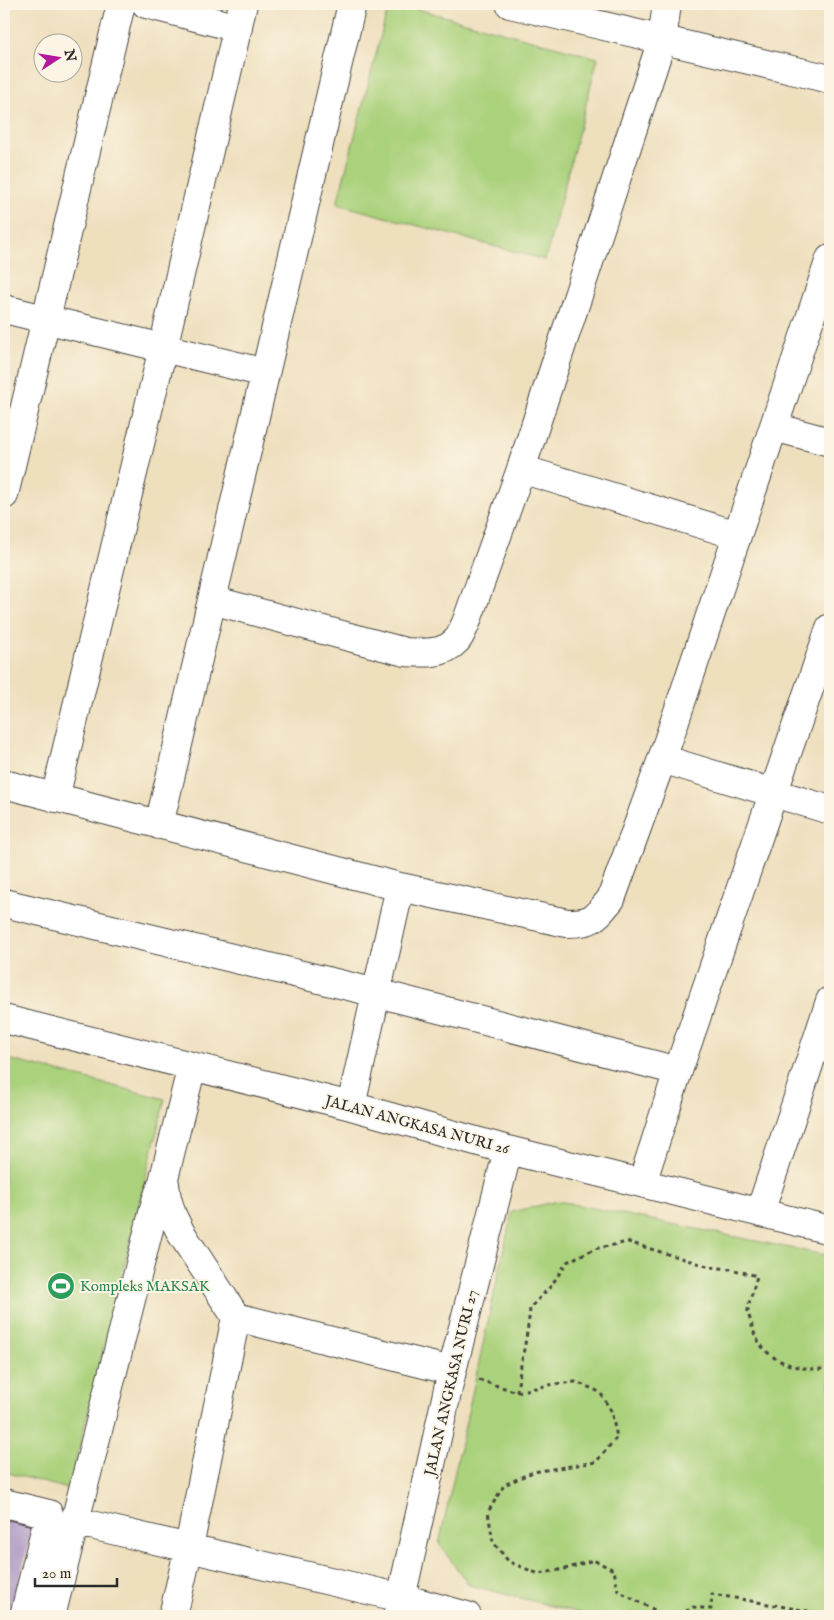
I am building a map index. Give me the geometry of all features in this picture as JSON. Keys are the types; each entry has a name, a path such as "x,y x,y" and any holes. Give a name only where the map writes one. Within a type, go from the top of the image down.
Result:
{"street":[{"path":"4,495 121,4"},
{"path":"55,798 241,16 146,4"},
{"path":"159,826 352,4"},
{"path":"510,4 830,79"},
{"path":"212,600 405,652 428,653 442,650 457,641 466,623 521,469 662,40 667,4"},
{"path":"4,784 159,826 400,887 567,923 584,923 598,915 611,900 662,759 830,259"},
{"path":"4,308 265,373"},
{"path":"774,427 830,442"},
{"path":"521,469 737,535"},
{"path":"642,1183 678,1071 830,628"},
{"path":"662,759 830,810"},
{"path":"351,1106 400,887"},
{"path":"4,903 377,993 678,1071"},
{"path":"760,1212 830,1001"},
{"name":"JALAN ANGKASA NURI 26","path":"4,1020 351,1106 508,1150 830,1230"},
{"path":"51,1616 192,1066"},
{"name":"JALAN ANGKASA NURI 27","path":"400,1607 452,1371 508,1150"},
{"path":"164,1178 172,1215 181,1233 236,1317 452,1371"},
{"path":"173,1616 189,1548 236,1317"},
{"path":"4,1502 49,1514 24,1616"},
{"path":"74,1521 189,1548 400,1607 468,1616"}],"path":[{"path":"517,1392 530,1308 551,1286 567,1262 594,1249 628,1242 710,1267 731,1269 757,1276 748,1309 754,1332 765,1351 787,1365 811,1370 830,1369"},
{"path":"452,1371 517,1392 554,1384 576,1382 600,1392 611,1411 616,1437 596,1462 533,1472 504,1485 488,1512 493,1542 509,1562 539,1574 569,1568 593,1560 614,1570 618,1591 666,1616"},
{"path":"679,1616 692,1607 711,1610 712,1594 830,1615"}],"green space":[{"path":"389,4 399,4 598,58 545,260 337,204"},
{"name":"Kompleks MAKSAK","path":"4,1058 165,1099 69,1489 4,1472"},
{"path":"558,1201 830,1256 830,1616 592,1616 469,1585 439,1544 512,1212"}],"building":[{"path":"4,1519 33,1526 11,1616 4,1616"}],"place":[{"name":"Kompleks MAKSAK","path":"61,1286"}]}
